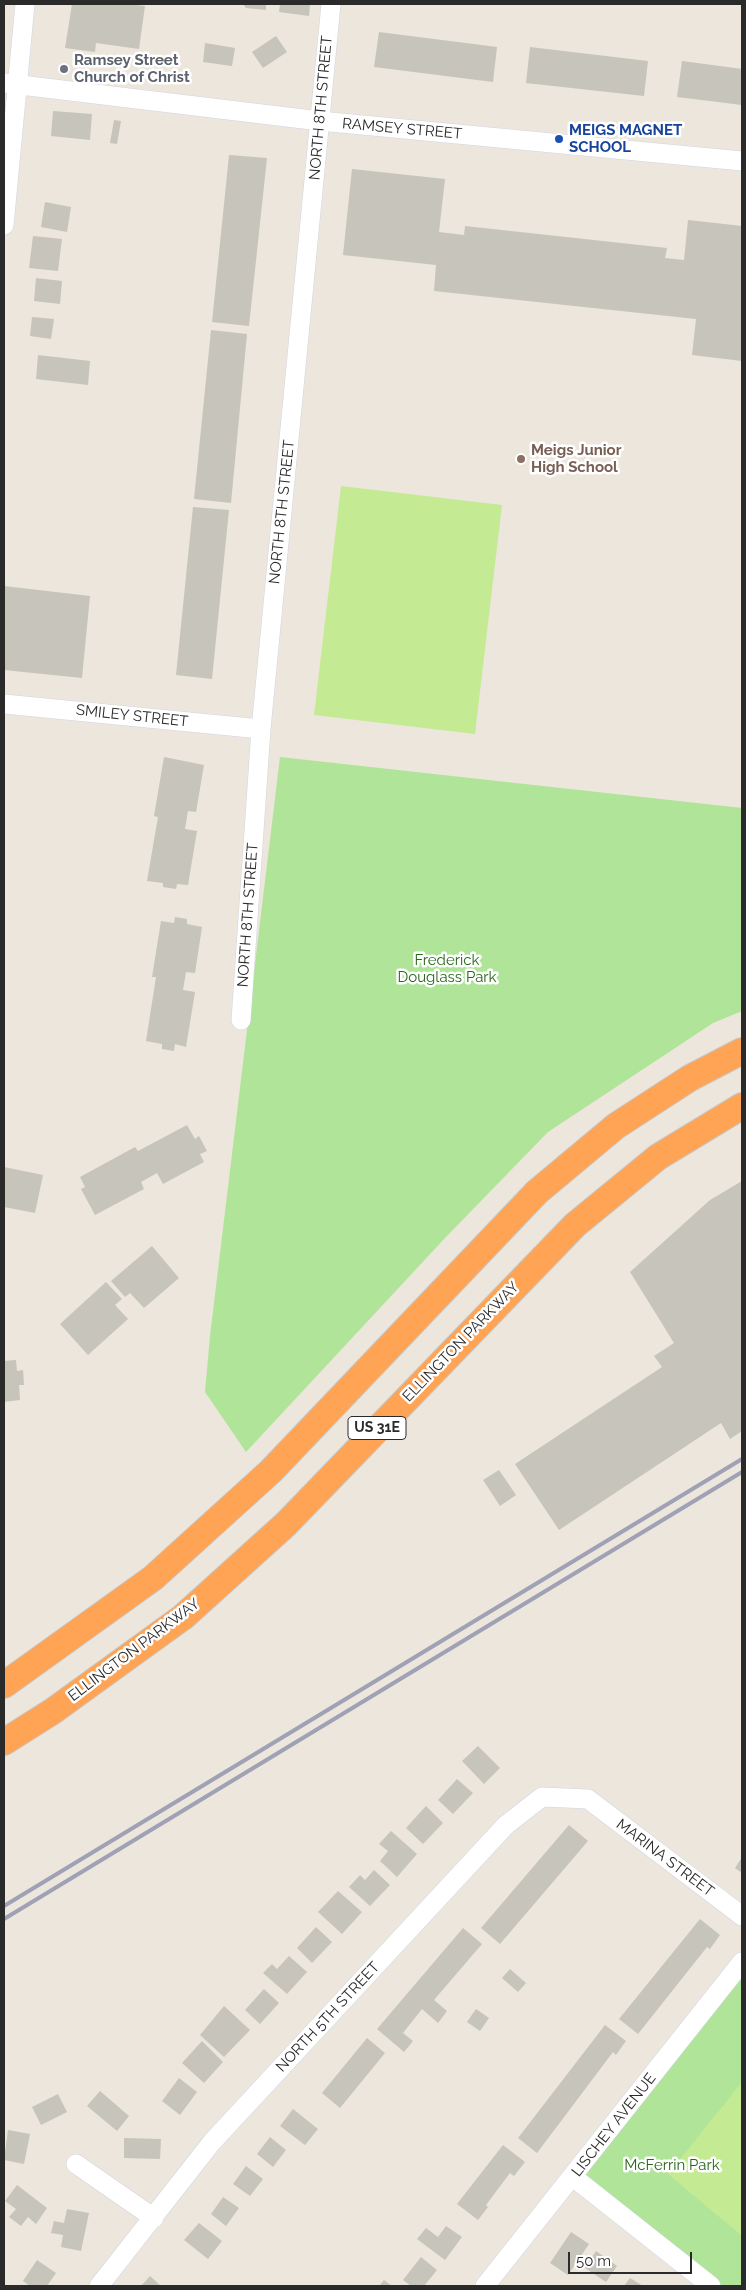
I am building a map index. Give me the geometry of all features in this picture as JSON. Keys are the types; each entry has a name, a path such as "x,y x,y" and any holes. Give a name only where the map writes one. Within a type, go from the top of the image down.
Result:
{"highway":[{"name":"US 31E","path":"4,1685 153,1578 235,1505 271,1471 537,1192 616,1126 690,1078 742,1051"},
{"name":"ELLINGTON PARKWAY","path":"4,1742 53,1711 183,1617 286,1524 575,1225 658,1157 742,1106"}],"street":[{"path":"4,225 11,84 25,4"},
{"name":"NORTH 8TH STREET","path":"241,1020 260,729 331,4"},
{"name":"RAMSEY STREET","path":"11,84 320,121 742,161"},
{"name":"SMILEY STREET","path":"4,704 260,729"},
{"name":"NORTH 5TH STREET","path":"99,2286 212,2142 506,1825 542,1797 588,1800"},
{"name":"MARINA STREET","path":"588,1800 742,1916"},
{"name":"LISCHEY AVENUE","path":"485,2286 742,1962"},
{"path":"76,2164 154,2218"},
{"path":"573,2177 711,2286"}],"green space":[{"path":"341,486 502,505 475,734 314,715"},
{"name":"Frederick Douglass Park","path":"280,757 742,808 742,1011 713,1023 548,1132 445,1238 246,1452 205,1392 210,1336"},
{"name":"McFerrin Park","path":"742,1966 742,2286 712,2286 573,2177"},
{"path":"742,2082 742,2236 668,2174"}],"building":[{"path":"72,4 127,4 145,6 139,49 96,43 95,52 65,48"},
{"path":"243,4 266,4 266,10 246,8"},
{"path":"280,4 310,4 309,16 279,12"},
{"path":"379,32 497,47 493,82 374,67"},
{"path":"276,36 287,52 263,68 252,52"},
{"path":"205,43 235,48 232,66 203,62"},
{"path":"530,47 648,61 644,96 526,83"},
{"path":"682,61 742,69 742,105 677,97"},
{"path":"53,111 92,114 90,140 51,136"},
{"path":"114,120 121,121 117,144 110,143"},
{"path":"229,155 267,158 249,326 212,322"},
{"path":"352,169 445,179 439,232 464,235 465,226 667,248 665,258 684,260 688,220 742,226 742,361 692,355 696,319 434,291 436,265 343,255"},
{"path":"45,202 71,207 67,232 41,227"},
{"path":"33,236 62,239 58,271 29,268"},
{"path":"36,278 62,281 60,304 34,301"},
{"path":"32,317 54,319 51,339 30,336"},
{"path":"211,330 247,334 231,503 194,499"},
{"path":"38,355 90,361 88,385 36,379"},
{"path":"193,507 229,510 212,679 176,675"},
{"path":"4,586 90,596 82,678 4,670"},
{"path":"164,757 204,765 196,812 188,811 185,829 197,831 188,885 177,884 176,889 163,887 163,883 147,881 158,817 154,816"},
{"path":"175,917 187,919 187,924 202,927 195,973 186,972 183,990 195,992 186,1047 175,1044 174,1051 162,1049 162,1044 146,1041 156,977 152,977 161,921 174,923"},
{"path":"187,1125 195,1139 199,1136 207,1151 200,1154 204,1162 163,1184 157,1173 141,1182 144,1189 95,1215 81,1189 85,1187 80,1177 135,1147 138,1151"},
{"path":"4,1167 43,1175 35,1213 4,1207"},
{"path":"742,1181 742,1431 730,1439 721,1423 559,1530 515,1464 662,1367 654,1356 674,1343 630,1272 710,1200"},
{"path":"152,1246 179,1278 144,1308 130,1293 125,1297 111,1281"},
{"path":"106,1282 122,1299 115,1305 128,1319 88,1355 60,1324"},
{"path":"16,1360 17,1371 23,1370 24,1385 19,1385 20,1400 4,1402 4,1361"},
{"path":"499,1470 516,1495 500,1506 483,1480"},
{"path":"478,1746 500,1768 484,1784 462,1761"},
{"path":"457,1779 473,1793 453,1814 438,1800"},
{"path":"426,1806 443,1823 423,1844 406,1828"},
{"path":"569,1825 588,1841 500,1944 481,1928"},
{"path":"391,1831 417,1854 397,1877 380,1861 388,1851 379,1844"},
{"path":"742,1857 742,1873 735,1868"},
{"path":"374,1870 390,1885 370,1906 349,1887 360,1875 365,1880"},
{"path":"338,1891 362,1912 342,1934 318,1912"},
{"path":"700,1919 720,1935 710,1949 707,1947 638,2034 619,2019"},
{"path":"316,1927 332,1942 312,1963 297,1948"},
{"path":"463,1928 482,1944 434,2000 447,2011 438,2023 422,2009 403,2033 413,2041 404,2052 377,2029"},
{"path":"289,1956 307,1972 287,1994 263,1973 272,1964 277,1969"},
{"path":"510,1969 526,1983 518,1992 502,1978"},
{"path":"264,1989 279,2003 260,2024 245,2010"},
{"path":"224,2006 250,2030 224,2057 200,2035"},
{"path":"476,2009 489,2018 480,2031 467,2022"},
{"path":"605,2025 626,2041 616,2055 613,2052 537,2153 518,2138"},
{"path":"367,2038 385,2053 340,2108 322,2093"},
{"path":"202,2041 223,2062 204,2083 182,2063"},
{"path":"179,2078 197,2092 180,2115 162,2101"},
{"path":"100,2091 129,2116 117,2131 87,2106"},
{"path":"58,2094 67,2112 41,2125 32,2107"},
{"path":"293,2109 318,2129 305,2145 280,2126"},
{"path":"8,2130 30,2134 24,2164 4,2160"},
{"path":"270,2137 286,2150 273,2167 257,2154"},
{"path":"124,2138 161,2139 160,2159 124,2158"},
{"path":"503,2145 525,2162 514,2176 510,2173 486,2205 488,2207 478,2220 457,2204"},
{"path":"246,2166 263,2179 250,2196 233,2184"},
{"path":"17,2185 47,2208 36,2224 28,2217 21,2226 9,2217 16,2209 5,2201"},
{"path":"223,2197 239,2208 226,2226 211,2214"},
{"path":"67,2209 89,2213 81,2251 61,2247 63,2235 51,2233 54,2221 64,2223"},
{"path":"199,2223 222,2241 208,2259 184,2240"},
{"path":"446,2226 462,2237 445,2260 417,2239 426,2228 438,2237"},
{"path":"571,2232 589,2244 568,2275 550,2263"},
{"path":"596,2251 617,2266 606,2282 585,2268"},
{"path":"421,2257 437,2270 424,2286 411,2286 403,2280"},
{"path":"37,2260 56,2273 47,2286 30,2286 23,2281"},
{"path":"150,2276 161,2286 141,2286"},
{"path":"630,2278 643,2286 624,2286"},
{"path":"384,2280 392,2286 379,2286"}],"railway":[{"path":"4,1906 742,1459"},
{"path":"4,1919 742,1472"}],"place":[{"name":"Ramsey Street Church of Christ","path":"64,69"},
{"name":"MEIGS MAGNET SCHOOL","path":"559,139"},
{"name":"Meigs Junior High School","path":"521,459"}]}
